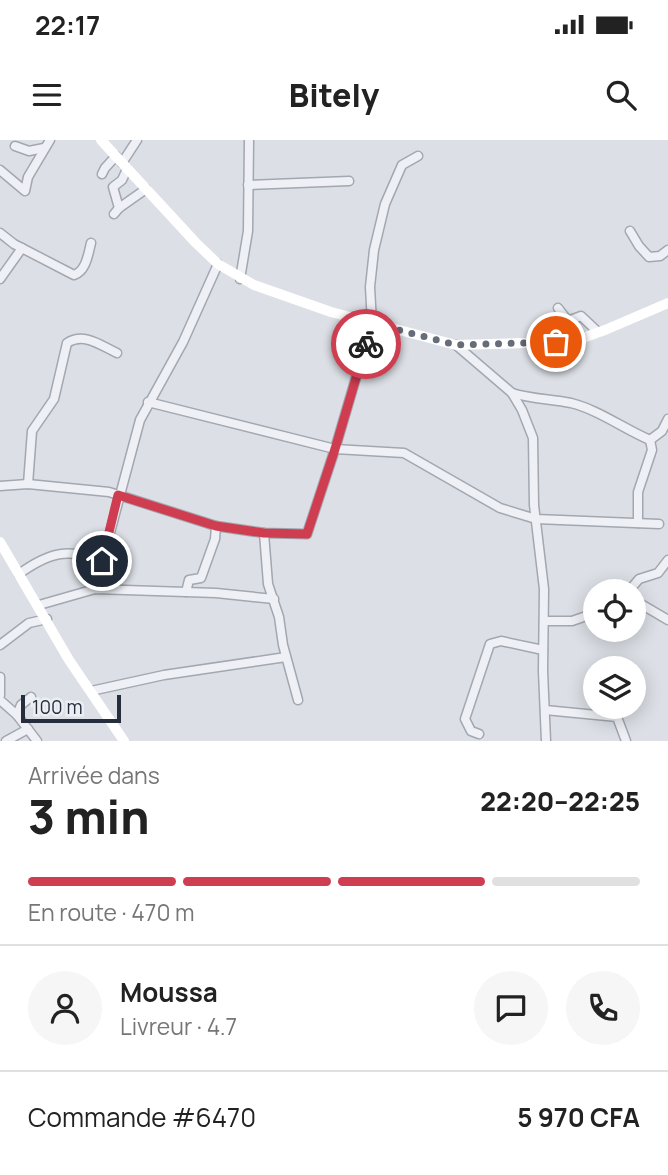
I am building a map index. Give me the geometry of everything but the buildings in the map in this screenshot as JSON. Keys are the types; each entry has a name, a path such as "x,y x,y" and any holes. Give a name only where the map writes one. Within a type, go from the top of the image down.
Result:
{"main road":[{"path":"101,140 196,243 218,264 240,279 284,297 372,323 456,345 556,342 580,339 668,303"},
{"path":"1,545 39,605 69,660 124,741"}],"street":[{"path":"0,170 25,191 28,177 50,140"},
{"path":"137,140 122,163 122,180 113,187 116,211 146,190"},
{"path":"240,279 247,247 249,140"},
{"path":"15,146 29,151 44,148"},
{"path":"0,486 28,484 109,492 216,526 264,533 304,535 310,531 372,323 370,287 374,250 385,204 402,165 418,156"},
{"path":"102,174 105,168 122,163"},
{"path":"248,185 349,181"},
{"path":"630,231 649,257 660,256 668,250"},
{"path":"0,233 63,271 77,275 84,265 91,243"},
{"path":"0,279 22,248"},
{"path":"94,589 134,438 148,402 183,342 218,264"},
{"path":"558,308 568,321 581,316 598,332"},
{"path":"28,484 32,430 54,399 67,344 76,338 85,338 117,353"},
{"path":"456,345 512,393 533,438 536,519 543,572 543,700 546,741"},
{"path":"512,393 572,404 650,440"},
{"path":"148,402 335,449 404,453 500,508 536,519 659,524"},
{"path":"650,440 662,431 668,419"},
{"path":"638,523 638,492 652,450 650,440"},
{"path":"186,592 189,580 201,578 215,539 216,526"},
{"path":"264,533 266,572 298,700"},
{"path":"19,574 36,562 69,551 102,561"},
{"path":"639,579 658,573 668,560"},
{"path":"39,605 94,589 186,592 274,599"},
{"path":"646,607 668,620"},
{"path":"544,621 572,621 583,617"},
{"path":"0,645 29,623 47,619"},
{"path":"479,734 471,731 465,719 490,644 501,641 543,650"},
{"path":"91,691 164,675 286,657"},
{"path":"0,677 1,698 37,741"},
{"path":"17,715 21,705 31,697"},
{"path":"545,710 617,718 626,741"},
{"path":"6,741 28,729"}],"way so far":[{"path":"366,344 372,323 456,345 556,342"}],"route":[{"path":"102,561 118,495 216,526 264,533 307,534 366,344"}]}
